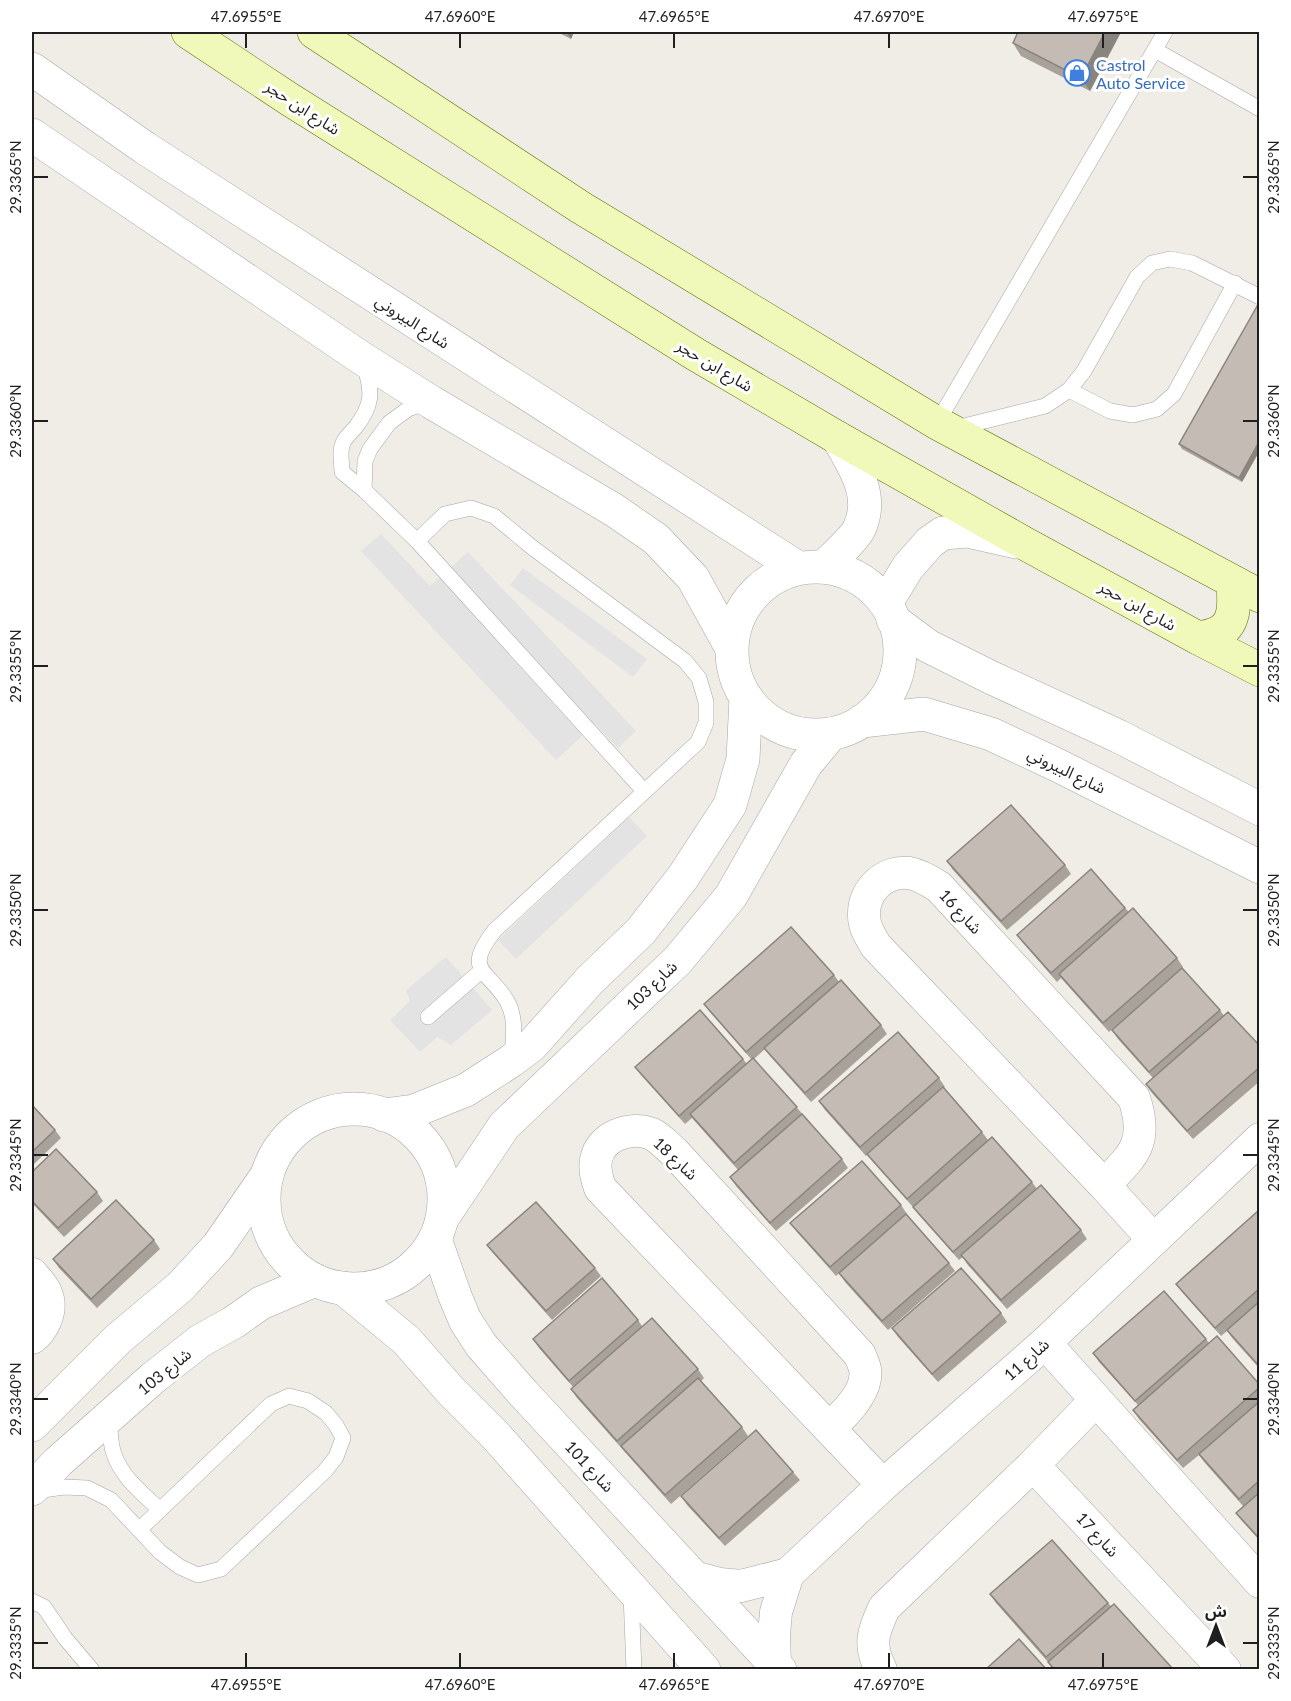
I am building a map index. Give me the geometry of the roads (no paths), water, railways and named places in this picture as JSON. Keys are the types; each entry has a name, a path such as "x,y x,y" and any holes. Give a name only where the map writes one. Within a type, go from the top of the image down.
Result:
{"main road":[{"name":"شارع ابن حجر","path":"188,32 289,99 695,354 1024,543 1260,670"},
{"path":"314,32 580,207 943,426 1246,589 1234,609 1230,622 1218,633 1198,638"}],"street":[{"name":"شارع البيروني","path":"32,69 145,148 811,568"},
{"path":"32,135 363,359 614,510 656,539 693,578 731,647"},
{"path":"838,438 861,478 866,505 859,530 811,568 772,579 751,596 737,620 731,647 734,674 746,698 769,721 799,733 831,734 862,721 886,698 899,668 899,634 889,612 908,567 930,542 944,533 967,531 1024,543"},
{"path":"811,568 848,573 869,586 889,612 928,646 1118,736 1260,809"},
{"path":"384,1116 414,1111 466,1090 511,1061 531,1046 591,980 641,931 683,878 730,805 743,759 746,698"},
{"name":"شارع البيروني","path":"862,721 924,714 991,734 1260,867"},
{"name":"شارع 103","path":"440,1227 504,1126 678,960 731,896 806,764 831,734"},
{"name":"شارع 16","path":"1104,1185 1133,1154 1139,1140 1141,1127 1134,1098 939,887 912,873 890,875 880,880 865,901 864,917 868,933 876,946 1153,1239"},
{"path":"329,1284 363,1290 400,1279 430,1253 440,1227 444,1180 430,1146 400,1120 363,1109 326,1113 293,1132 270,1163 262,1200 270,1236 293,1268 329,1284 406,1340 451,1391 495,1435 704,1670"},
{"name":"شارع 18","path":"830,1428 850,1410 863,1383 866,1370 860,1355 674,1152 654,1135 643,1131 626,1131 615,1136 606,1143 596,1160 596,1174 600,1188 884,1485"},
{"name":"شارع 11","path":"693,1577 720,1584 741,1586 788,1574 1044,1343 1260,1138"},
{"path":"32,1425 118,1339 180,1287 218,1246 268,1173"},
{"name":"شارع 101","path":"440,1227 455,1296 465,1320 481,1345 778,1667"},
{"path":"32,1274 43,1287 48,1298 48,1311 44,1323 32,1338"},
{"name":"شارع 103","path":"32,1490 58,1462 153,1377 200,1341 234,1322 261,1303 329,1284"},
{"path":"1044,1343 1260,1582"},
{"path":"882,1670 873,1654 874,1631 884,1608 1096,1401"},
{"name":"شارع 17","path":"1033,1465 1225,1670"},
{"name":"شارع 11","path":"778,1667 774,1635 776,1612 788,1574"}],"lane":[{"path":"943,426 1165,32"},
{"path":"1155,50 1260,109"},
{"path":"943,426 1045,406 1069,390 1083,372 1137,277 1152,263 1170,259 1192,263 1260,297"},
{"path":"1069,390 1110,411 1133,415 1157,409 1174,394 1235,284"},
{"path":"363,359 370,381 371,397 366,414 343,443 342,472 417,541 644,791"},
{"path":"364,490 365,461 370,449 389,423 408,409 431,402"},
{"path":"417,541 445,514 471,508 494,516 533,548 685,661 699,678 706,702 706,723 698,742 495,930 480,952 481,971 507,1001 513,1017 511,1061"},
{"path":"428,1017 481,971"},
{"path":"32,1490 64,1487 87,1488 111,1500 160,1552 180,1567 198,1575 221,1569 325,1471 336,1457 343,1438 326,1413 308,1401 289,1396 270,1404 140,1529"},
{"path":"109,1417 112,1449 120,1468 160,1510"},
{"path":"631,1588 634,1670"},
{"path":"32,1601 44,1607 65,1638 92,1670"}],"place":[{"name":"Castrol Auto Service","path":"1077,73"}]}
